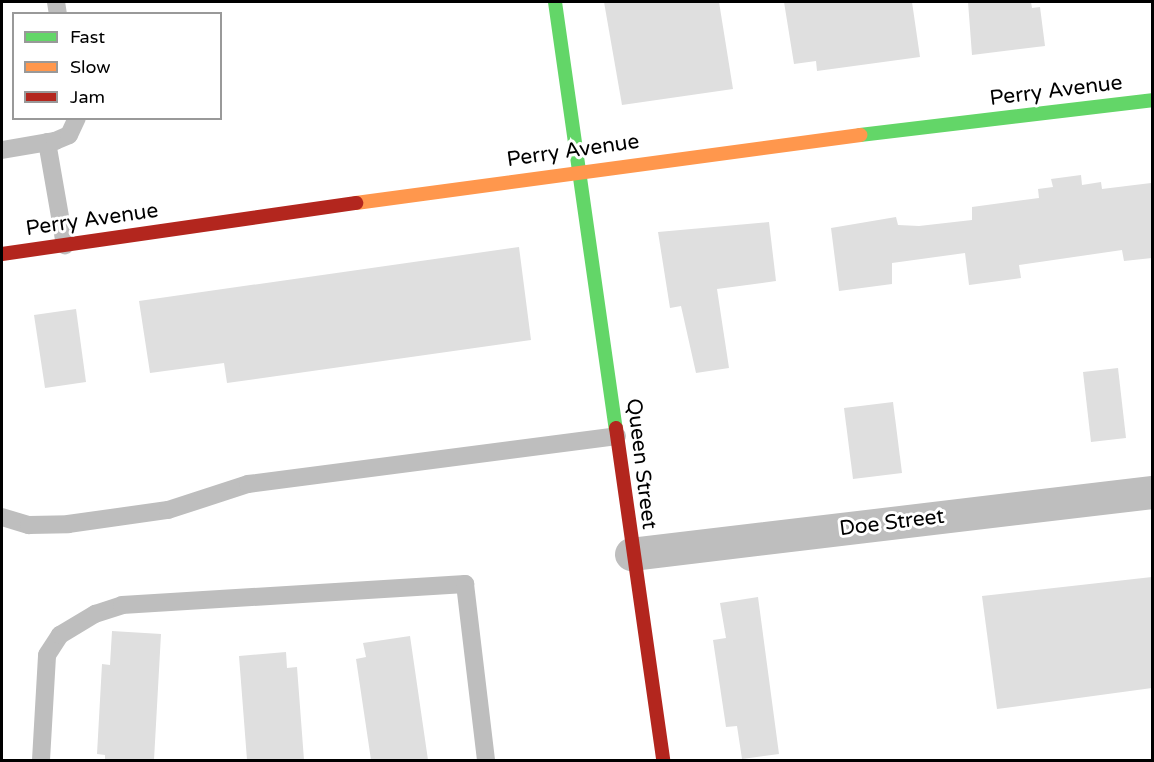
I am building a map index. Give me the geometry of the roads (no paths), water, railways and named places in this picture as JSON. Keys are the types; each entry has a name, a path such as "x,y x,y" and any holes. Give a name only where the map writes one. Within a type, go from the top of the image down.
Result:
{"street":[{"name":"Queen Street","path":"555,2 617,436 631,554 663,760"},
{"name":"Perry Avenue","path":"2,254 580,172 1152,100"},
{"name":"Doe Street","path":"631,554 1152,492"}],"lane":[{"path":"2,150 47,142 69,135 76,120"},
{"path":"47,142 64,245"},
{"path":"2,517 29,525 68,524 168,510 248,484 617,436"},
{"path":"41,760 47,655 60,635 95,614 122,605 465,584 486,760"}]}
